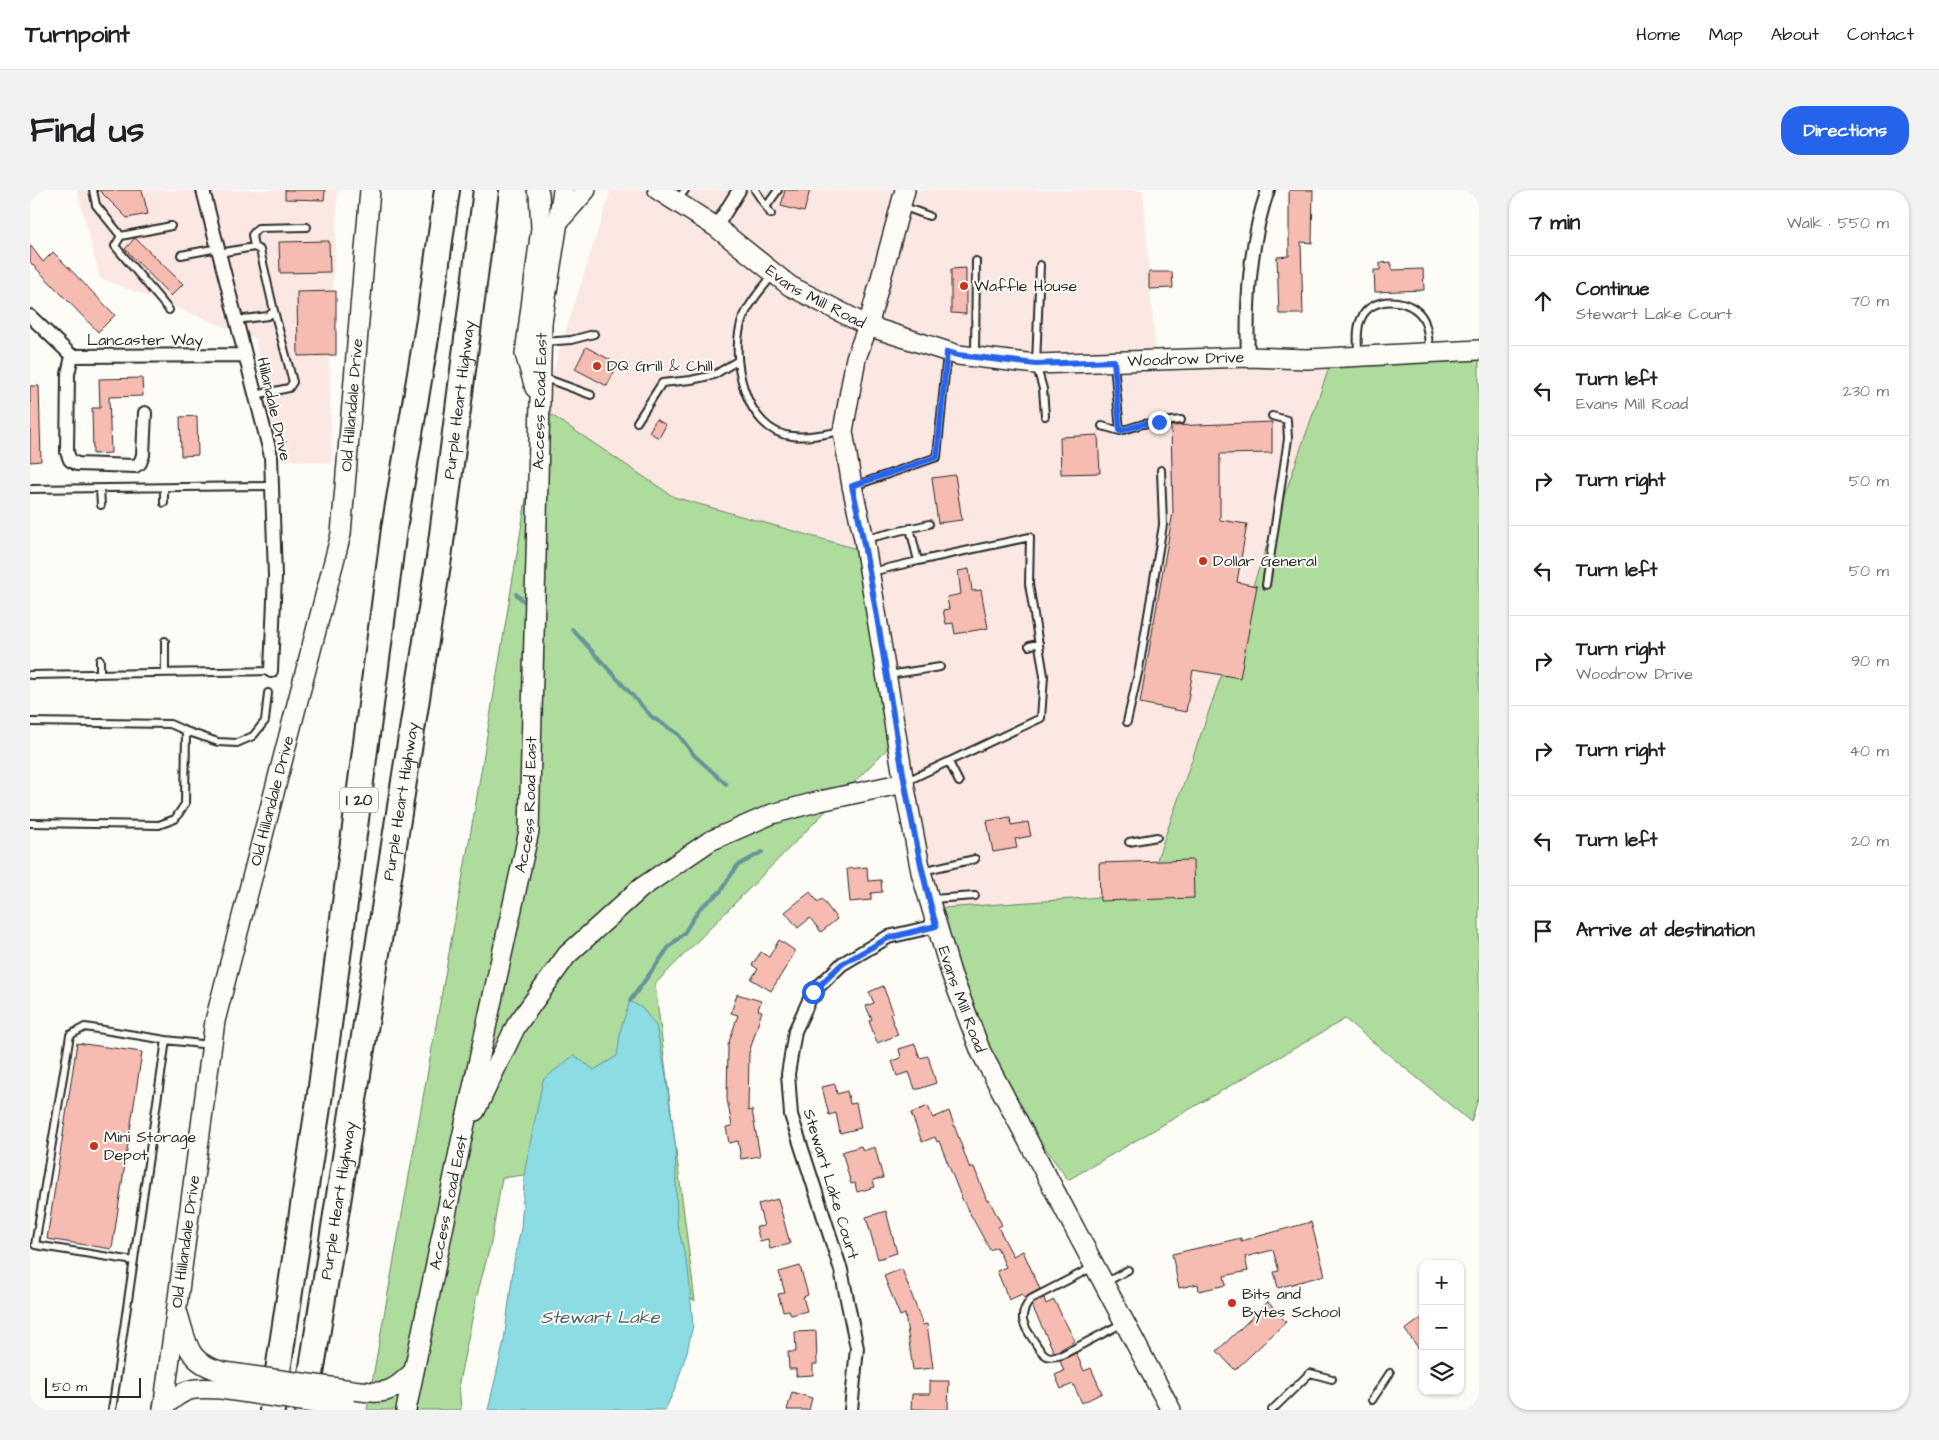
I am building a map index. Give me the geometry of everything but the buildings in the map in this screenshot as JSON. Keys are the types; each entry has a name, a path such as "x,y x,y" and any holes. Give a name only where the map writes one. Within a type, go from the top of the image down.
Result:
{"highway":[{"name":"Purple Heart Highway","path":"272,1410 320,1094 394,528 429,320 447,190"},
{"name":"Purple Heart Highway","path":"305,1410 439,558 485,197"}],"main road":[{"name":"Old Hillandale Drive","path":"163,1409 215,1021 341,534 370,190"},
{"path":"537,190 539,193 541,228 525,354 540,406"},
{"name":"Access Road East","path":"406,1410 461,1142 529,831 542,323 563,190"},
{"path":"558,223 586,190"},
{"name":"Evans Mill Road","path":"658,190 681,196 716,227 790,286 868,326 856,358 843,431 852,486 864,539 904,783 928,900 950,973 981,1052 1171,1410"},
{"path":"868,326 903,198"},
{"name":"Woodrow Drive","path":"868,326 947,352 974,358 1036,364 1248,358 1307,359 1479,350"},
{"path":"461,1142 516,1026 567,955 642,888 710,841 772,814 820,801 904,783"},
{"path":"177,1308 190,1350 199,1363 209,1368 222,1380"},
{"path":"163,1409 175,1396 187,1390 222,1380 352,1403 375,1392 387,1391 400,1386 414,1372"}],"street":[{"name":"Hillandale Drive","path":"203,190 271,456 275,576 271,670"},
{"path":"716,227 739,190"},
{"path":"1248,358 1247,339 1253,246 1260,212 1268,190"},
{"name":"Lancaster Way","path":"30,316 72,356 245,355"},
{"path":"72,356 68,374 67,452 70,460 77,464 135,466 140,463 144,455 145,413"},
{"name":"Stewart Lake Court","path":"851,1410 857,1348 843,1280 791,1115 788,1074 795,1031 813,992 842,964 888,938 936,926"}],"lane":[{"path":"93,190 96,205 121,236"},
{"path":"755,190 771,214"},
{"path":"766,207 778,190"},
{"path":"903,198 929,216"},
{"path":"169,310 115,246 121,236 171,226"},
{"path":"254,247 252,235 258,228 307,227"},
{"path":"181,255 254,247 260,250 293,382 289,388 256,395"},
{"path":"974,358 976,261"},
{"path":"1040,265 1036,364 1043,389 1045,416"},
{"path":"774,274 753,300 743,320 738,342 737,361 743,386 755,413 773,430 791,436 843,431"},
{"path":"1358,356 1360,320 1367,308 1379,302 1398,302 1413,307 1424,319 1430,352"},
{"path":"236,320 268,316 274,311"},
{"path":"542,342 572,340 594,334"},
{"path":"852,486 937,457 947,352"},
{"path":"637,422 662,383 714,375 737,361"},
{"path":"1114,361 1120,431"},
{"path":"541,376 591,394"},
{"path":"1266,585 1288,439 1287,420 1272,416"},
{"path":"1102,426 1120,431 1143,424 1181,420"},
{"path":"1127,722 1139,669 1163,525 1161,470"},
{"path":"30,489 272,486"},
{"path":"164,488 164,503"},
{"path":"100,489 101,505"},
{"path":"864,539 929,524"},
{"path":"910,528 918,561"},
{"path":"869,572 1030,537 1029,584 1044,676 1041,718 904,783"},
{"path":"164,641 165,673"},
{"path":"1029,646 1039,643"},
{"path":"100,660 100,674"},
{"path":"886,675 940,667"},
{"path":"30,675 271,670"},
{"path":"30,722 170,724 218,742 237,743 253,736 264,721 268,693"},
{"path":"30,824 159,825 175,820 186,804 186,731"},
{"path":"949,762 959,782"},
{"path":"1129,842 1157,837"},
{"path":"921,872 975,859"},
{"path":"928,900 975,896"},
{"path":"134,1261 36,1245 70,1036 85,1027 166,1040 212,1045"},
{"path":"112,1410 166,1040"},
{"path":"1094,1266 1031,1299 1025,1306 1022,1314 1026,1329 1041,1352 1047,1356 1056,1356 1062,1355 1124,1322"},
{"path":"1104,1283 1128,1270"},
{"path":"1272,1410 1310,1373 1332,1379"},
{"path":"1372,1400 1390,1373"}],"shaded area":[{"path":"77,190 338,190 329,356 332,463 274,459 256,339 100,278"},
{"path":"611,190 1143,190 1155,349 1228,362 1330,365 1145,894 942,908 893,743 857,549 674,497 541,408"}],"green space":[{"path":"1479,354 1479,1096 1471,1122 1345,1019 1068,1180 1007,1095 967,1002 942,908 1145,894 1330,365"},
{"path":"541,408 674,497 857,549 893,743 655,984 695,1301 613,1240 566,1169 502,1178 491,1243 477,1295 459,1382 461,1410 367,1410 475,808"}],"water":[{"name":"Stewart Lake","path":"630,1001 643,1009 656,1026 665,1069 675,1142 677,1223 688,1268 693,1325 687,1352 675,1389 665,1410 488,1410 504,1341 514,1262 521,1228 525,1169 543,1080 574,1055 594,1070 617,1056 621,1028"}],"waterway":[{"path":"516,594 528,605"},
{"path":"572,629 652,717 677,733 694,755 726,784"},
{"path":"630,1001 669,947 684,933 700,908 720,892 737,866 762,852"}],"place":[{"name":"Waffle House","path":"964,286"},
{"name":"DQ Grill & Chill","path":"597,366"},
{"name":"Dollar General","path":"1203,561"},
{"name":"Mini Storage Depot","path":"94,1146"},
{"name":"Bits and Bytes School","path":"1232,1303"}],"route":[{"path":"813,992 842,964 888,938 936,926 914,839 864,539 852,486 937,457 947,352 958,355 1036,364 1114,361 1120,431 1143,424 1159,422"}]}
